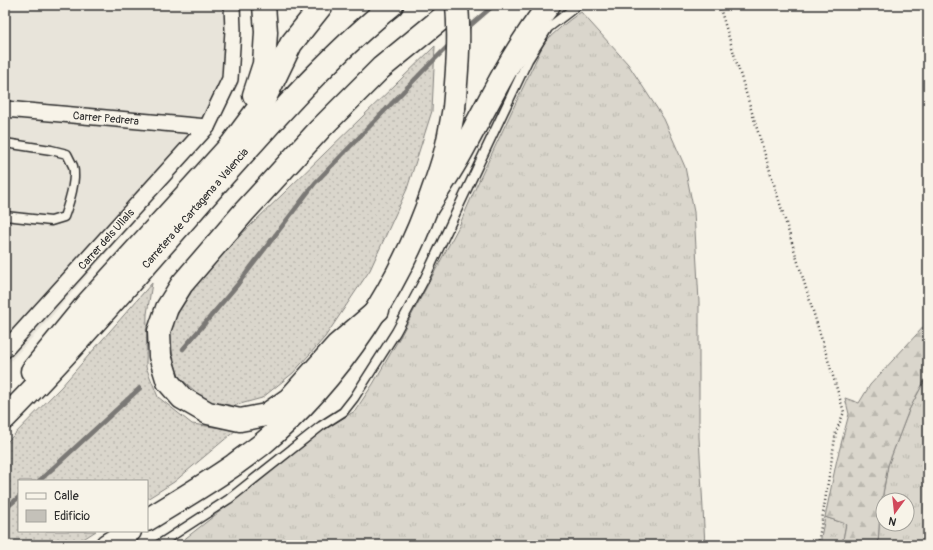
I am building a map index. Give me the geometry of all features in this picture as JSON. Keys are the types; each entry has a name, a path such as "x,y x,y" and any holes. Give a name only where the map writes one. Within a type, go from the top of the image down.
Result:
{"main road":[{"path":"86,305 106,272 229,132 255,93 264,64 266,32 264,5"},
{"path":"5,399 15,391 86,305 231,145 263,102 291,44 322,5"},
{"name":"Carretera de Cartagena a Valencia","path":"5,418 48,374 263,132 316,75 368,24 392,5"},
{"path":"148,519 207,484 260,446 295,415 340,363 378,310 400,268 427,208 445,154 454,108 458,60 458,5"},
{"path":"378,310 337,345 289,399 266,415 240,420 208,413 182,398 168,382 160,356 159,331 167,308 182,284 244,212 320,129 381,68 458,5"},
{"path":"427,208 461,153 491,94 515,53 549,5"},
{"path":"107,545 128,532"}],"street":[{"name":"Carrer dels Ullals","path":"5,350 207,127 230,79 233,30 232,5"},
{"name":"Carrer Pedrera","path":"5,109 207,127"}],"lane":[{"path":"158,545 229,499 320,426 343,412 354,398 396,332 424,280 528,60 548,28 578,5"},
{"path":"5,143 67,154 73,167 73,184 69,205 64,217 51,221 5,216"}],"path":[{"path":"719,5 844,412 836,432 818,545"}],"shaded area":[{"path":"5,5 239,5 239,83 216,126 44,325 5,367"}],"green space":[{"path":"581,12 628,64 664,119 685,167 694,212 699,302 699,437 705,545 174,545 182,541 328,427 355,411 373,384 400,337 459,226 544,43 562,26"},
{"path":"435,46 432,111 407,189 370,270 325,337 293,373 262,398 233,406 206,401 178,376 169,339 176,312 212,263"},
{"path":"152,283 147,314 146,367 158,397 192,424 236,430 174,482 148,498 148,480 18,480 18,532 94,532 74,545 5,545 5,444 61,387"},
{"path":"928,322 928,374 909,410 888,465 883,492 875,492 875,532 879,532 878,545 842,545 846,524 825,517 837,459 849,414 845,398 859,403 870,385"},
{"path":"928,374 928,545 878,545 879,532 915,532 915,492 883,492 888,465 909,410"},
{"path":"825,517 846,524 842,545 821,545"}],"building":[{"path":"5,10 8,10 5,44"}],"waterway":[{"path":"465,30 494,5"},
{"path":"183,349 238,284 315,183 451,43"},
{"path":"40,480 140,388"},
{"path":"5,509 18,498"}]}
